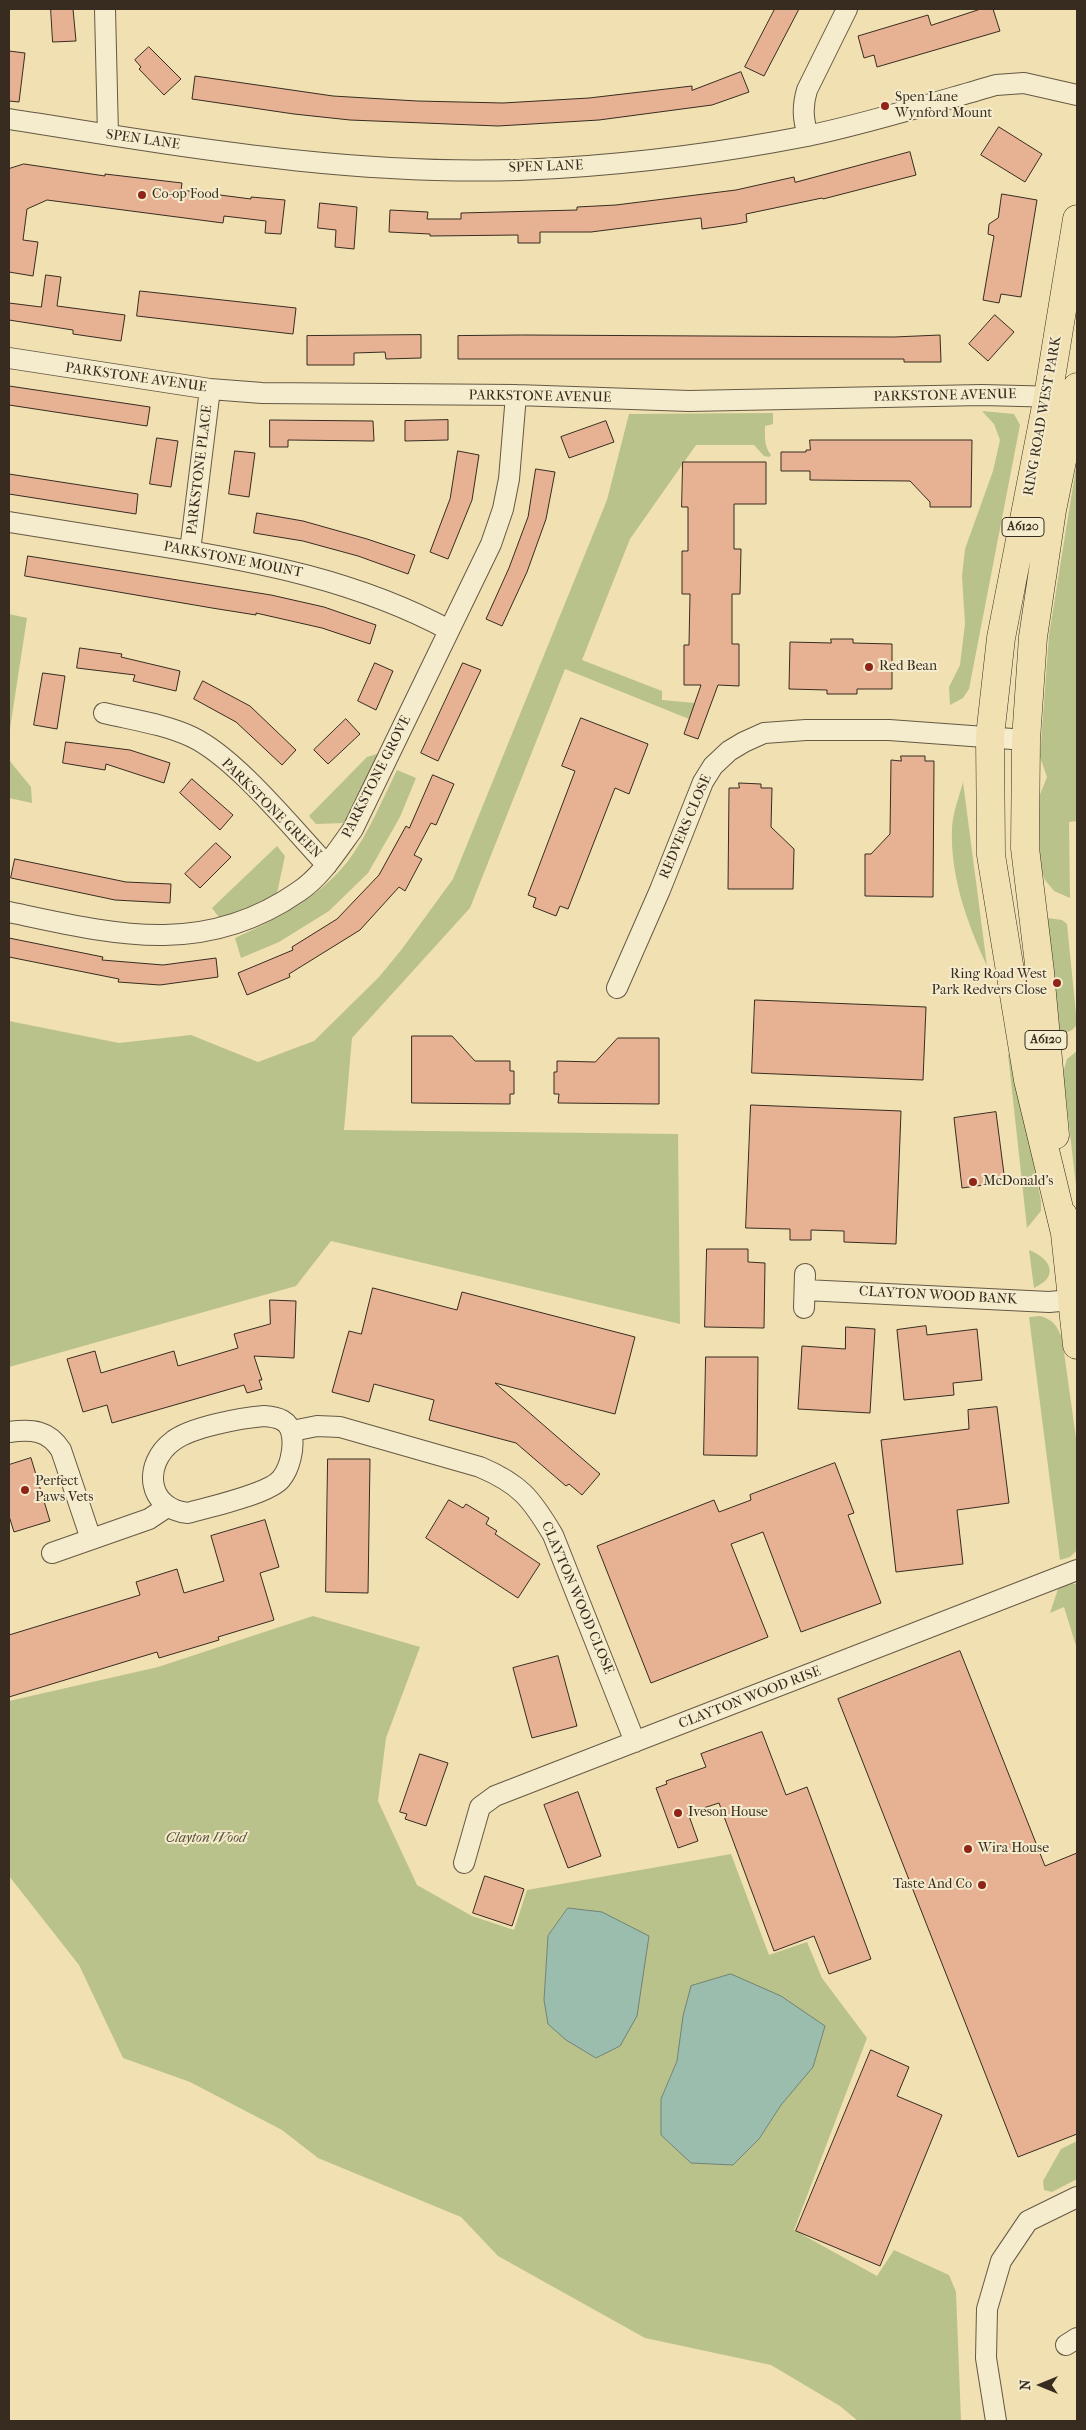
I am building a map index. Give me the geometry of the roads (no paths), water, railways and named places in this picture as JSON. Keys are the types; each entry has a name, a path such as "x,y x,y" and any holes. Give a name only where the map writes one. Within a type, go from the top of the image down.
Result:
{"highway":[{"name":"RING ROAD WEST PARK","path":"1077,219 1067,394 1033,637 1026,740 1025,848 1040,972 1077,1346"},
{"name":"RING ROAD WEST PARK","path":"1065,1233 1028,1080 991,855 990,736 1001,638 1067,394"}],"street":[{"path":"105,9 108,135"},
{"path":"808,136 803,117 803,104 807,90 847,9"},
{"name":"SPEN LANE","path":"9,119 248,155 392,168 555,168 726,150 808,136 996,85 1024,83 1077,95"},
{"name":"PARKSTONE AVENUE","path":"9,358 210,390 262,393 516,395 689,401 1067,394"},
{"name":"PARKSTONE PLACE","path":"190,551 210,390"},
{"name":"PARKSTONE GROVE","path":"9,912 126,935 199,934 242,923 299,892 327,865 353,829 491,544 503,509 509,479 516,395"},
{"name":"PARKSTONE MOUNT","path":"9,522 190,551 324,578 417,612 449,630"},
{"name":"PARKSTONE GREEN","path":"104,713 170,728 193,738 208,748 244,779 327,865"},
{"name":"REDVERS CLOSE","path":"617,988 660,890 703,782 713,766 729,751 764,733 806,730 888,730 1026,740"},
{"name":"CLAYTON WOOD BANK","path":"805,1291 1049,1302 1071,1300"},
{"path":"264,1416 286,1421 292,1431 293,1445 288,1467 281,1480 270,1488 188,1513 178,1512 167,1507 157,1497 153,1482 154,1466 160,1453 173,1441 184,1435 241,1418 264,1416"},
{"name":"CLAYTON WOOD CLOSE","path":"292,1431 317,1426 340,1427 480,1467 502,1477 519,1488 537,1507 553,1534 635,1742"},
{"path":"9,1432 34,1430 46,1434 55,1441 61,1450 91,1539"},
{"path":"52,1553 149,1519 167,1507"},
{"name":"CLAYTON WOOD RISE","path":"464,1863 476,1816 480,1807 486,1801 1077,1570"},
{"path":"996,2421 986,2358 987,2309 1001,2261 1028,2221 1077,2197"}],"place":[{"name":"Spen Lane Wynford Mount","path":"885,106"},
{"name":"Co-op Food","path":"142,195"},
{"name":"Red Bean","path":"869,667"},
{"name":"Ring Road West Park Redvers Close","path":"1057,983"},
{"name":"McDonald's","path":"973,1182"},
{"name":"Perfect Paws Vets","path":"25,1490"},
{"name":"Iveson House","path":"678,1813"},
{"name":"Wira House","path":"968,1849"},
{"name":"Taste And Co","path":"982,1885"}],"park label":[{"name":"Clayton Wood","path":"206,1839"}]}
